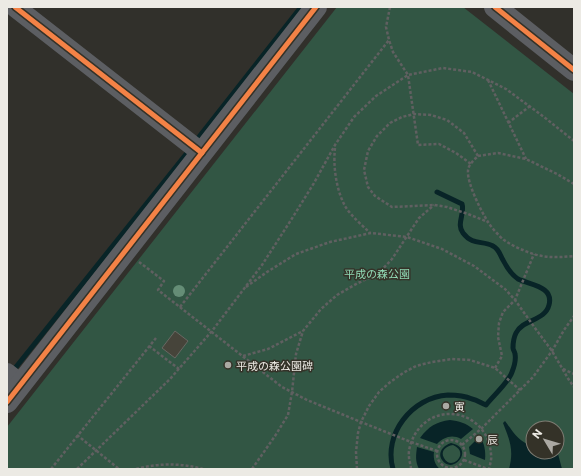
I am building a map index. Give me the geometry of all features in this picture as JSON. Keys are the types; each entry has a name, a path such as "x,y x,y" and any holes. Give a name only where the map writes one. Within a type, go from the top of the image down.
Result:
{"street":[{"path":"15,7 202,153"},
{"path":"7,402 14,379 202,153 316,7"},
{"path":"495,7 574,70"}],"path":[{"path":"390,7 386,27 388,40 393,52 408,75 418,145 439,144 456,153 471,164"},
{"path":"180,307 388,40"},
{"path":"77,469 170,379 212,331 262,265 314,183 335,145 354,117 376,96 408,75 443,68 472,72 506,89 574,141"},
{"path":"488,80 526,159"},
{"path":"508,123 530,106"},
{"path":"478,156 464,133 447,120 431,115 414,114 402,117 390,123 377,136 368,151 364,170 368,187 375,196 392,207 434,205 468,214 488,222"},
{"path":"335,145 334,159 336,176 339,191 345,206 371,233"},
{"path":"574,184 526,159 498,153 478,156 468,170 470,185 477,201 488,222 504,240 541,257 555,258 574,256"},
{"path":"252,469 276,436 288,414 296,354 303,331 322,308 337,295 378,274 392,258 419,218 434,205"},
{"path":"243,290 267,272 296,254 330,242 371,233 407,237 442,249 474,266 505,289 536,328 574,387"},
{"path":"496,368 502,356 498,337 499,323 503,312 515,300 534,254"},
{"path":"135,259 164,281 158,290 282,387 307,400 361,422 411,442 437,450"},
{"path":"462,445 482,428 533,377 552,351 574,316"},
{"path":"242,356 268,349 303,331"},
{"path":"51,469 156,338"},
{"path":"149,346 179,369"},
{"path":"357,469 356,452 358,434 361,422 369,406 379,392 389,383 416,366 432,362 470,360 496,368 520,390"},
{"path":"563,369 574,374"},
{"path":"411,469 409,457 411,442 418,429 429,420 442,414 457,414 471,419 482,428 489,440 492,455 489,469 464,460"},
{"path":"77,435 119,469"},
{"path":"453,440 462,445 465,450 464,460 462,464 453,469 442,466 438,462 436,456 437,450 443,442 453,440"},
{"path":"136,469 146,466 180,464 203,469"}],"green space":[{"name":"平成の森公園","path":"337,7 463,7 574,94 574,469 7,469 7,427"}],"water":[{"path":"450,420 468,425 473,429 461,439 458,437 448,437 437,444 420,438 433,425"},
{"path":"505,421 514,433 525,442 525,460 560,460 562,469 509,469 511,451 503,423"},
{"path":"480,436 483,441 485,460 470,454 469,447"},
{"path":"451,443 458,446 462,450 460,459 452,465 447,464 442,460 440,454 442,449","holes":["453,445 458,448 460,452 458,460 451,463 447,462 443,455 444,449"]},
{"path":"417,447 434,452 435,462 440,469 419,469 416,461"}],"building":[{"path":"175,331 188,341 175,358 162,348"}],"waterway":[{"path":"195,142 301,7"},
{"path":"12,372 191,148"},
{"path":"393,469 391,456 392,443 403,420 412,410 423,402 435,397 448,395 466,397 486,405 512,372 515,361 515,353 513,349 514,339 519,328 543,314 547,310 550,299 545,290 518,279 511,273 495,247 489,244 470,240 463,233 460,226 463,208 462,204 437,192"}],"cycle path":[{"path":"15,7 202,153"},
{"path":"7,402 316,7"},
{"path":"495,7 574,70"}],"place":[{"name":"平成の森公園碑","path":"228,365"},
{"name":"寅","path":"446,406"},
{"name":"辰","path":"479,439"}]}
